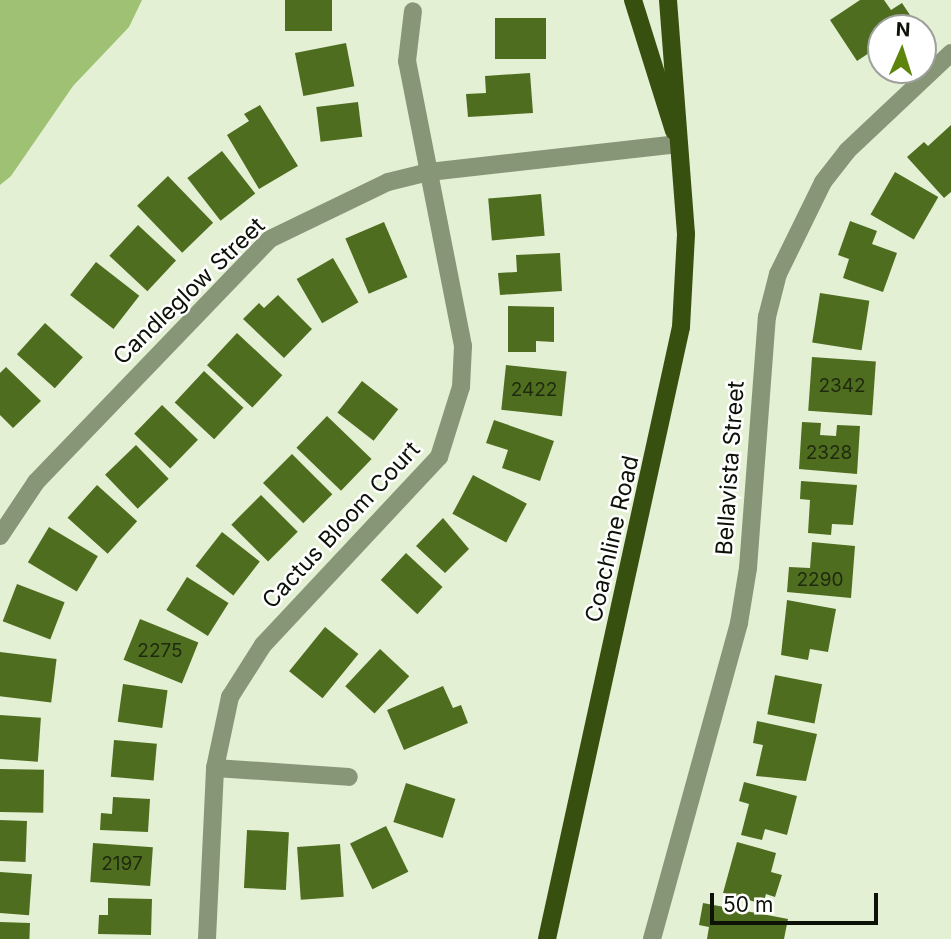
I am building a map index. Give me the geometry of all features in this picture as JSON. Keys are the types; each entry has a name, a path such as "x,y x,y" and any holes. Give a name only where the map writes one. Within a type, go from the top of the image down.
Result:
{"main road":[{"name":"Coachline Road","path":"634,0 678,144"},
{"name":"Coachline Road","path":"547,939 675,367 685,281 668,0"}],"street":[{"name":"Cactus Bloom Court","path":"207,939 215,768 230,697 263,645 439,457 461,387 463,346 407,61 413,11"},
{"name":"Bellavista Street","path":"652,939 739,623 748,568 764,343 778,274 823,183 847,151 951,53"},
{"name":"Candleglow Street","path":"0,536 36,482 270,239 388,182 429,172 678,144"},
{"path":"215,768 349,776"}],"shaded area":[{"path":"0,0 142,0 129,27 73,86 11,176 0,185"}],"building":[{"path":"285,0 332,0 332,31 285,31"},
{"path":"860,0 884,0 891,10 902,3 909,14 867,14 867,54 857,61 830,20"},
{"path":"495,18 546,18 546,59 495,59"},
{"path":"346,43 354,86 303,96 295,53"},
{"path":"530,73 533,113 468,117 466,94 486,93 485,76"},
{"path":"358,102 362,137 321,142 316,107"},
{"path":"260,105 298,166 259,189 227,135 249,121 244,114"},
{"path":"951,125 951,192 944,198 907,157 924,142 928,146"},
{"path":"222,151 255,194 221,221 187,178"},
{"path":"895,172 938,197 914,239 870,214"},
{"path":"168,176 213,223 182,253 137,206"},
{"path":"541,194 545,236 492,240 488,199"},
{"path":"850,221 877,231 872,244 897,253 883,292 843,278 849,259 838,255"},
{"path":"384,222 407,277 369,294 345,238"},
{"path":"138,225 176,260 147,291 109,256"},
{"path":"560,253 562,291 500,295 498,273 517,272 516,255"},
{"path":"333,258 358,302 322,323 297,279"},
{"path":"96,262 139,296 113,329 70,295"},
{"path":"820,293 869,301 862,350 812,342"},
{"path":"278,295 312,329 284,358 243,319 259,303 264,308"},
{"path":"508,306 554,307 554,342 536,341 536,352 508,352"},
{"path":"45,323 83,357 55,388 17,354"},
{"path":"237,333 282,375 252,407 207,365"},
{"path":"812,357 876,361 872,415 808,411"},
{"path":"506,365 567,371 562,416 501,410"},
{"path":"6,367 41,401 13,428 0,415 0,373"},
{"path":"204,371 243,408 214,439 175,402"},
{"path":"362,381 398,409 374,441 337,413"},
{"path":"162,405 198,440 170,469 134,434"},
{"path":"327,416 372,459 341,491 296,448"},
{"path":"494,420 554,441 540,481 502,468 508,450 486,443"},
{"path":"802,422 821,423 820,435 836,436 837,425 860,426 857,474 799,469"},
{"path":"136,445 169,479 138,509 105,475"},
{"path":"292,454 332,494 303,523 263,483"},
{"path":"473,475 527,504 506,542 452,514"},
{"path":"801,481 857,485 853,525 832,524 831,535 808,533 810,500 800,499"},
{"path":"97,485 137,521 108,554 68,518"},
{"path":"261,495 298,532 268,561 231,525"},
{"path":"443,518 469,549 445,573 416,546"},
{"path":"49,527 98,556 77,592 28,562"},
{"path":"222,532 260,562 233,595 196,566"},
{"path":"812,542 855,546 851,598 787,592 789,567 810,568"},
{"path":"406,553 443,587 417,614 381,580"},
{"path":"187,577 229,603 208,636 166,610"},
{"path":"17,584 65,602 50,640 3,621"},
{"path":"787,600 836,609 828,652 810,649 808,660 781,655"},
{"path":"140,619 198,643 182,683 124,660"},
{"path":"325,627 358,654 323,698 289,671"},
{"path":"380,649 409,676 374,714 345,686"},
{"path":"0,652 57,659 51,703 0,696"},
{"path":"775,675 822,684 814,723 767,714"},
{"path":"123,684 168,690 162,728 118,722"},
{"path":"443,686 453,708 461,705 468,723 404,750 387,710"},
{"path":"0,715 41,718 38,762 0,759"},
{"path":"757,721 817,734 806,781 756,776 763,745 753,743"},
{"path":"114,740 157,744 154,781 111,777"},
{"path":"0,769 44,770 43,813 0,812"},
{"path":"744,782 797,796 787,835 765,829 762,840 741,835 749,804 739,801"},
{"path":"406,783 455,799 443,838 393,822"},
{"path":"113,797 150,799 148,832 100,830 101,813 112,814"},
{"path":"0,820 27,821 26,862 0,861"},
{"path":"386,826 408,872 372,889 350,844"},
{"path":"247,830 289,832 286,890 244,888"},
{"path":"737,842 776,853 771,872 782,875 775,897 766,894 763,904 723,893"},
{"path":"93,843 153,847 150,886 90,882"},
{"path":"340,844 344,897 301,900 297,847"},
{"path":"0,872 32,874 29,915 0,913"},
{"path":"108,898 152,899 151,935 98,934 99,915 108,915"},
{"path":"703,903 788,919 784,939 707,939 709,927 699,925"},
{"path":"0,922 30,923 29,939 0,939"}]}
